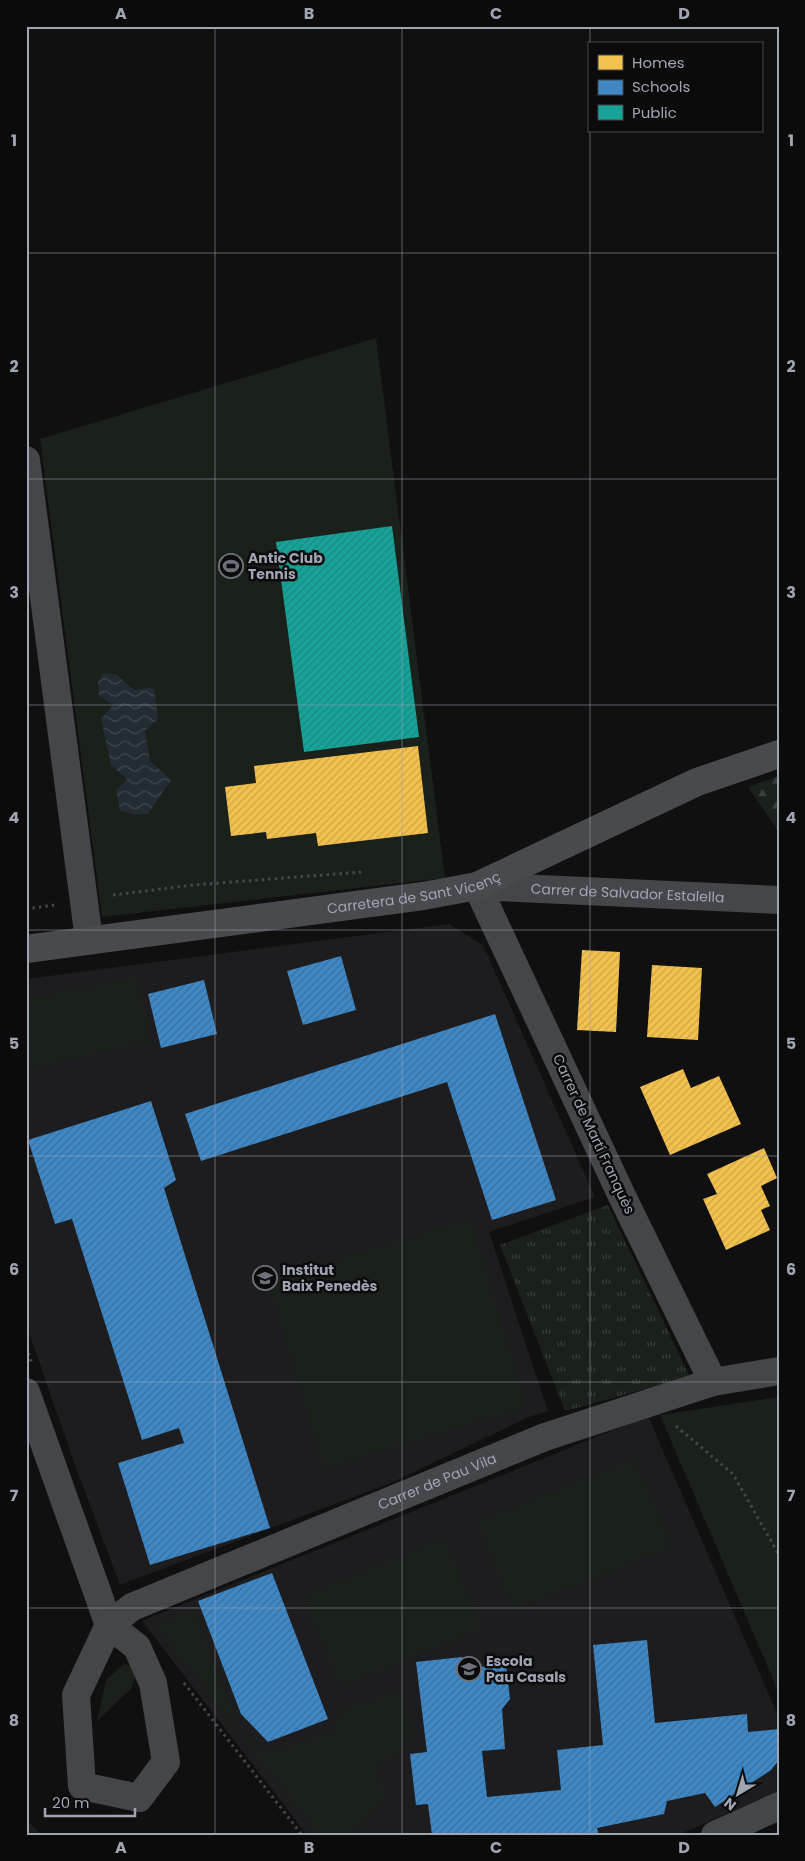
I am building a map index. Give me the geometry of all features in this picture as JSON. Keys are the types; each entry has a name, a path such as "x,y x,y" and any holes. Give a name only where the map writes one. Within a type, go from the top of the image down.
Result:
{"street":[{"path":"26,460 89,940"},
{"name":"Carretera de Sant Vicenç","path":"26,949 413,897 477,886 697,782 779,754"},
{"name":"Carrer de Salvador Estalella","path":"477,886 779,900"},
{"name":"Carrer de Martí Franquès","path":"477,886 621,1194 712,1382"},
{"name":"Carrer de Pau Vila","path":"109,1626 132,1607 545,1437 712,1382 779,1371"},
{"path":"26,1392 109,1626 138,1647 153,1683 166,1762 139,1798 82,1786 76,1695 109,1626"},
{"path":"715,1835 779,1806"}],"path":[{"path":"26,909 193,886 366,872"},
{"path":"649,1403 733,1474 779,1555"}],"shaded area":[{"name":"Institut Baix Penedès","path":"449,924 483,945 595,1197 489,1232 548,1411 529,1417 393,1482 120,1585 75,1465 26,1324 26,979"},
{"name":"Escola Pau Casals","path":"648,1416 779,1718 779,1791 678,1835 307,1835 142,1621"},
{"path":"26,1819 41,1835 26,1835"}],"green space":[{"name":"Antic Club Tennis","path":"376,338 445,878 102,917 40,439"},
{"path":"779,776 779,832 748,787"},
{"path":"137,976 151,1042 26,1069 26,1000"},
{"path":"608,1205 690,1377 565,1411 500,1245"},
{"path":"470,1219 527,1407 324,1468 267,1280"},
{"path":"779,1397 779,1693 660,1415"},
{"path":"635,1459 671,1547 513,1610 477,1522"},
{"path":"444,1538 482,1628 341,1687 303,1597"},
{"path":"193,1608 238,1726 267,1754 334,1731 340,1709 401,1691 415,1738 376,1768 386,1800 352,1835 319,1835 156,1626"},
{"path":"124,1664 138,1668 131,1689 97,1721 106,1680"}],"water":[{"path":"103,674 116,674 134,690 154,687 158,719 145,731 150,761 171,780 148,814 131,814 120,810 116,791 127,779 111,765 101,719 113,705 99,696 98,682"}],"building: Homes":[{"path":"418,746 428,833 318,846 316,833 267,839 266,832 231,836 225,787 256,783 254,766"},
{"path":"582,950 620,952 616,1032 577,1030"},
{"path":"652,965 702,968 698,1040 647,1037"},
{"path":"683,1069 691,1088 719,1076 741,1124 670,1155 640,1087"},
{"path":"764,1148 777,1178 761,1186 770,1206 761,1210 770,1230 726,1250 703,1199 717,1194 707,1174"}],"building: Schools":[{"path":"341,956 356,1010 303,1025 287,971"},
{"path":"204,980 217,1034 161,1048 148,994"},
{"path":"495,1014 556,1200 492,1220 447,1082 201,1161 185,1114"},
{"path":"151,1101 176,1180 164,1188 270,1528 150,1565 118,1463 184,1443 179,1428 142,1440 72,1219 55,1224 28,1140"},
{"path":"272,1573 328,1719 268,1742 241,1714 198,1601"},
{"path":"647,1640 655,1723 747,1714 748,1732 779,1729 779,1760 771,1770 715,1807 705,1793 667,1801 664,1814 597,1828 599,1835 432,1835 428,1804 416,1805 410,1754 427,1752 416,1662 462,1657 463,1669 506,1664 510,1699 502,1709 505,1749 482,1751 487,1797 561,1790 557,1750 603,1745 593,1645"}],"building: Public":[{"path":"392,526 419,737 304,752 276,542"}],"place":[{"name":"Antic Club Tennis","path":"231,566"},
{"name":"Institut Baix Penedès","path":"265,1278"},
{"name":"Escola Pau Casals","path":"469,1669"}]}
